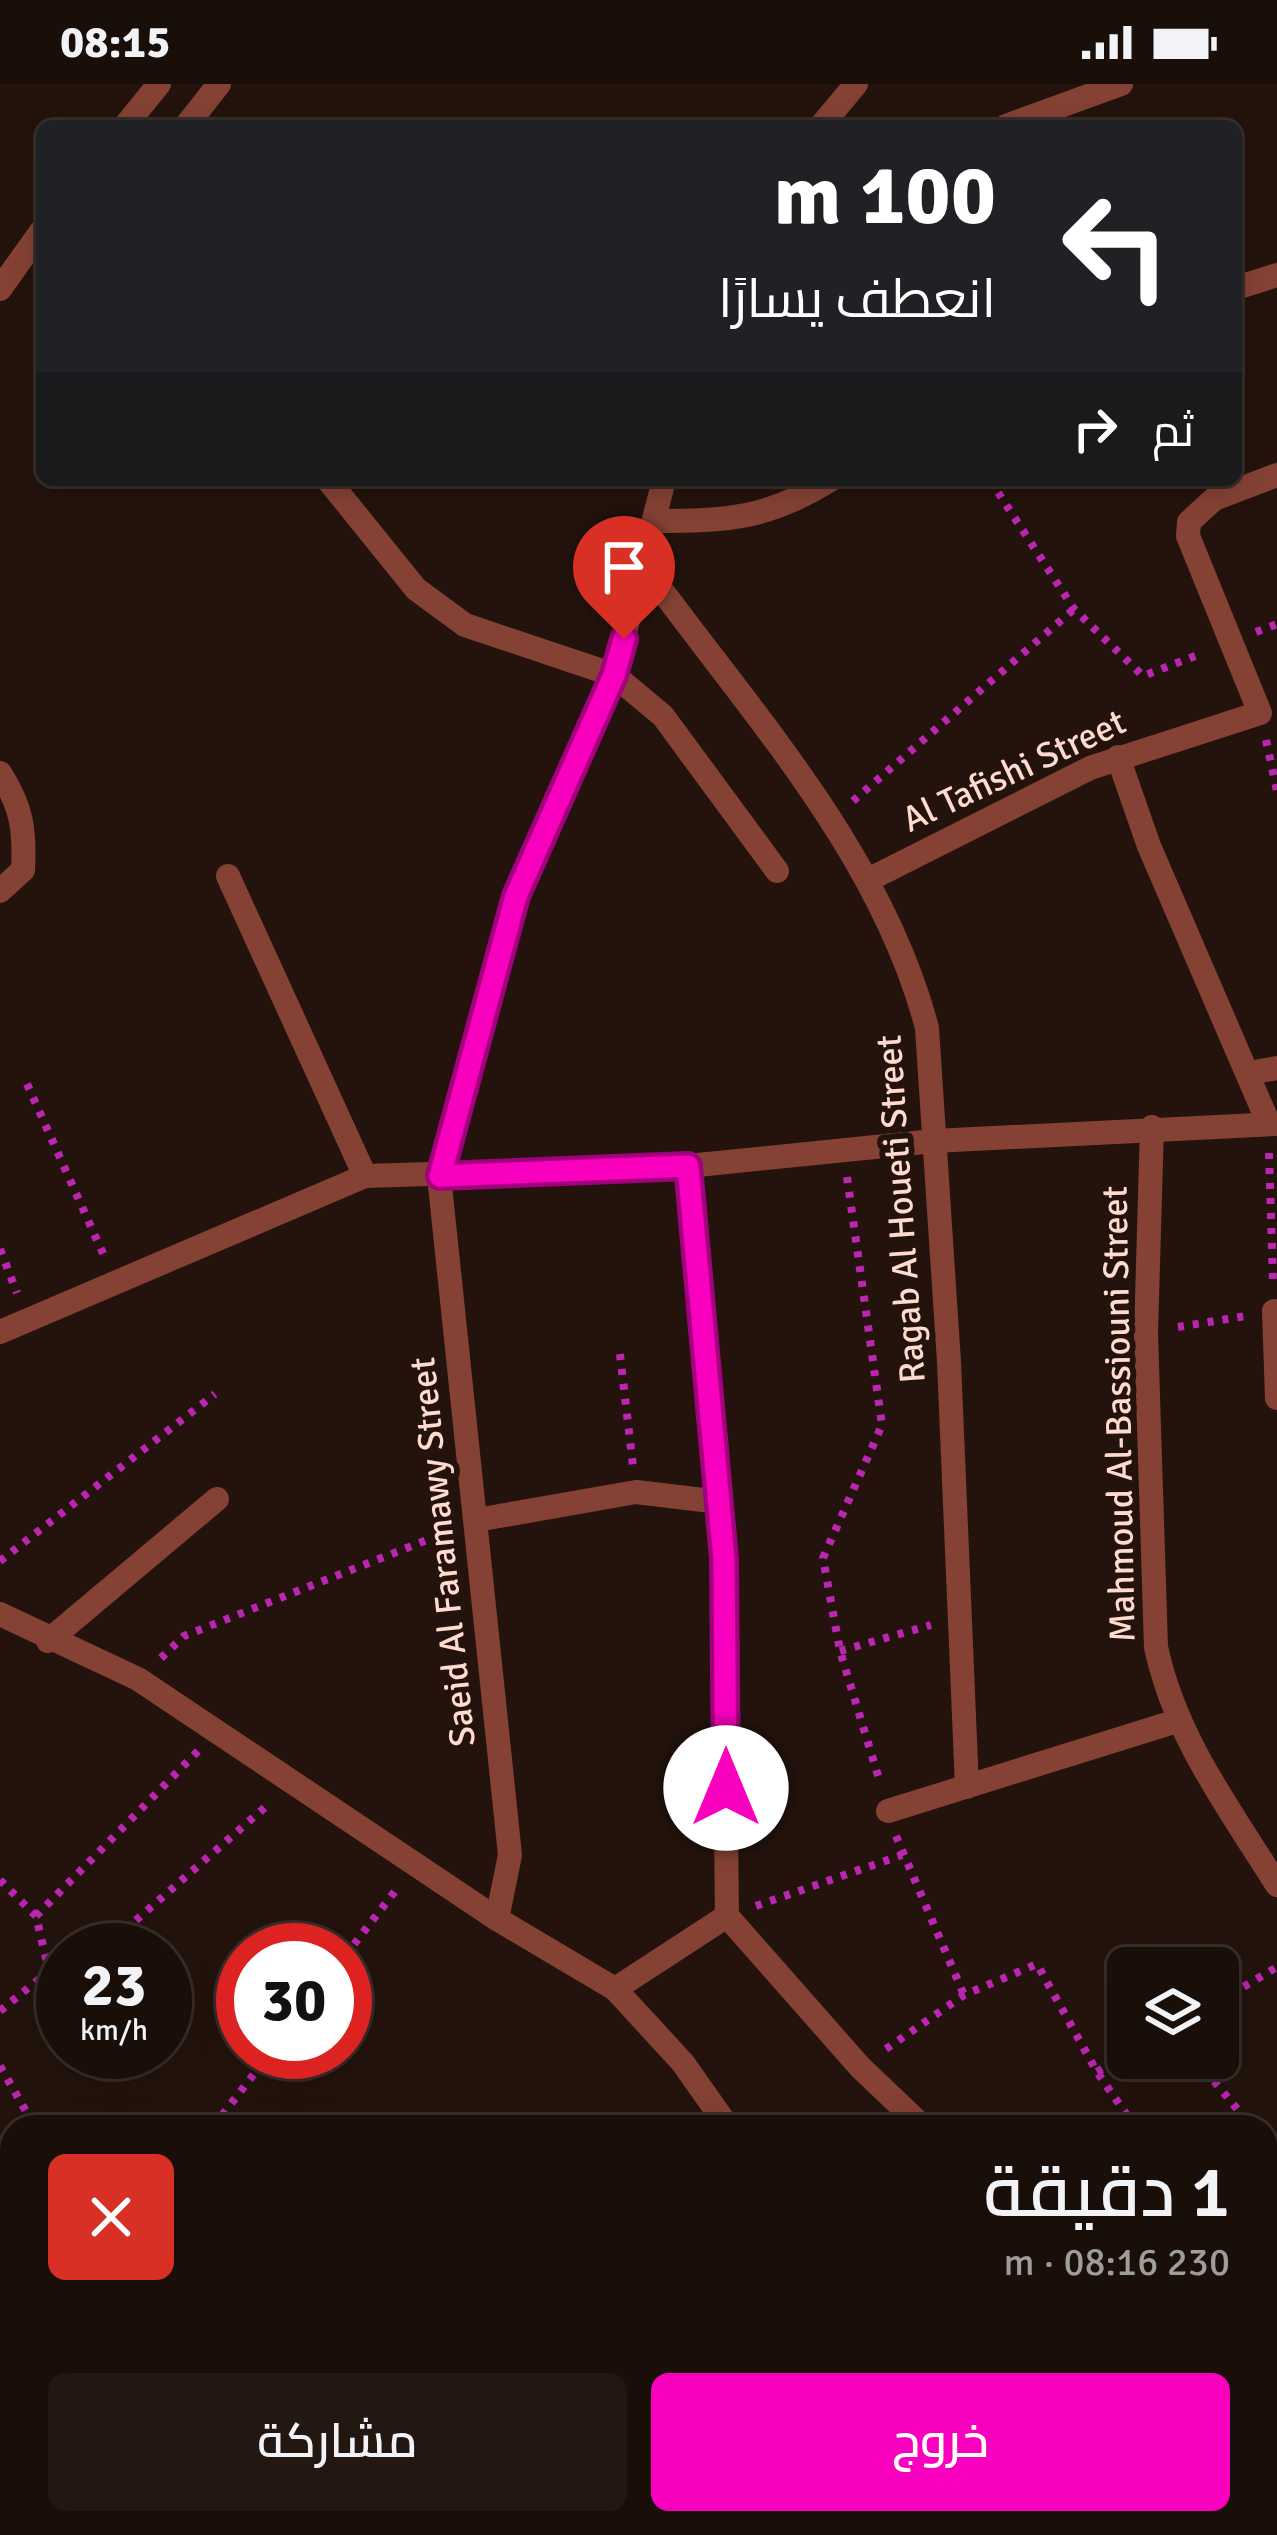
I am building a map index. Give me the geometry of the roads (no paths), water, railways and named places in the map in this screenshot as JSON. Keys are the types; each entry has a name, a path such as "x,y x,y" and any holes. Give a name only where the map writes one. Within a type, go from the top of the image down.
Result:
{"street":[{"path":"130,120 159,84"},
{"path":"191,120 219,84"},
{"path":"826,120 856,84"},
{"path":"1022,120 1121,84"},
{"path":"0,289 36,238"},
{"path":"1242,286 1277,275"},
{"name":"Al Tafishi Street","path":"870,879 1118,757 1260,713 1188,536 1189,522 1214,499 1277,475"},
{"path":"333,486 416,589 465,625 614,675 663,716 778,871"},
{"path":"440,1176 516,896 614,675 663,486"},
{"path":"655,521 735,521 796,501 820,486"},
{"name":"Ragab Al Houeti Street","path":"644,566 870,879 902,948 927,1028 962,1617 967,1787"},
{"path":"0,1332 365,1176 688,1166 934,1141 1272,1123 1149,847 1118,757"},
{"path":"0,773 21,806 25,837 23,870 0,891"},
{"path":"228,875 365,1176"},
{"path":"1249,1073 1277,1068"},
{"name":"Mahmoud Al-Bassiouni Street","path":"1152,1127 1147,1333 1156,1647 1177,1721 1277,1885"},
{"path":"688,1166 720,1502 727,1916 860,2067 910,2115"},
{"name":"Saeid Al Faramawy Street","path":"440,1176 510,1855 496,1919"},
{"path":"1274,1311 1277,1398"},
{"path":"477,1520 636,1492 720,1502"},
{"path":"48,1641 217,1498"},
{"path":"0,1615 138,1679 496,1919 616,1989 683,2063 720,2115"},
{"path":"888,1811 1177,1721"},
{"path":"616,1989 727,1916"}]}
